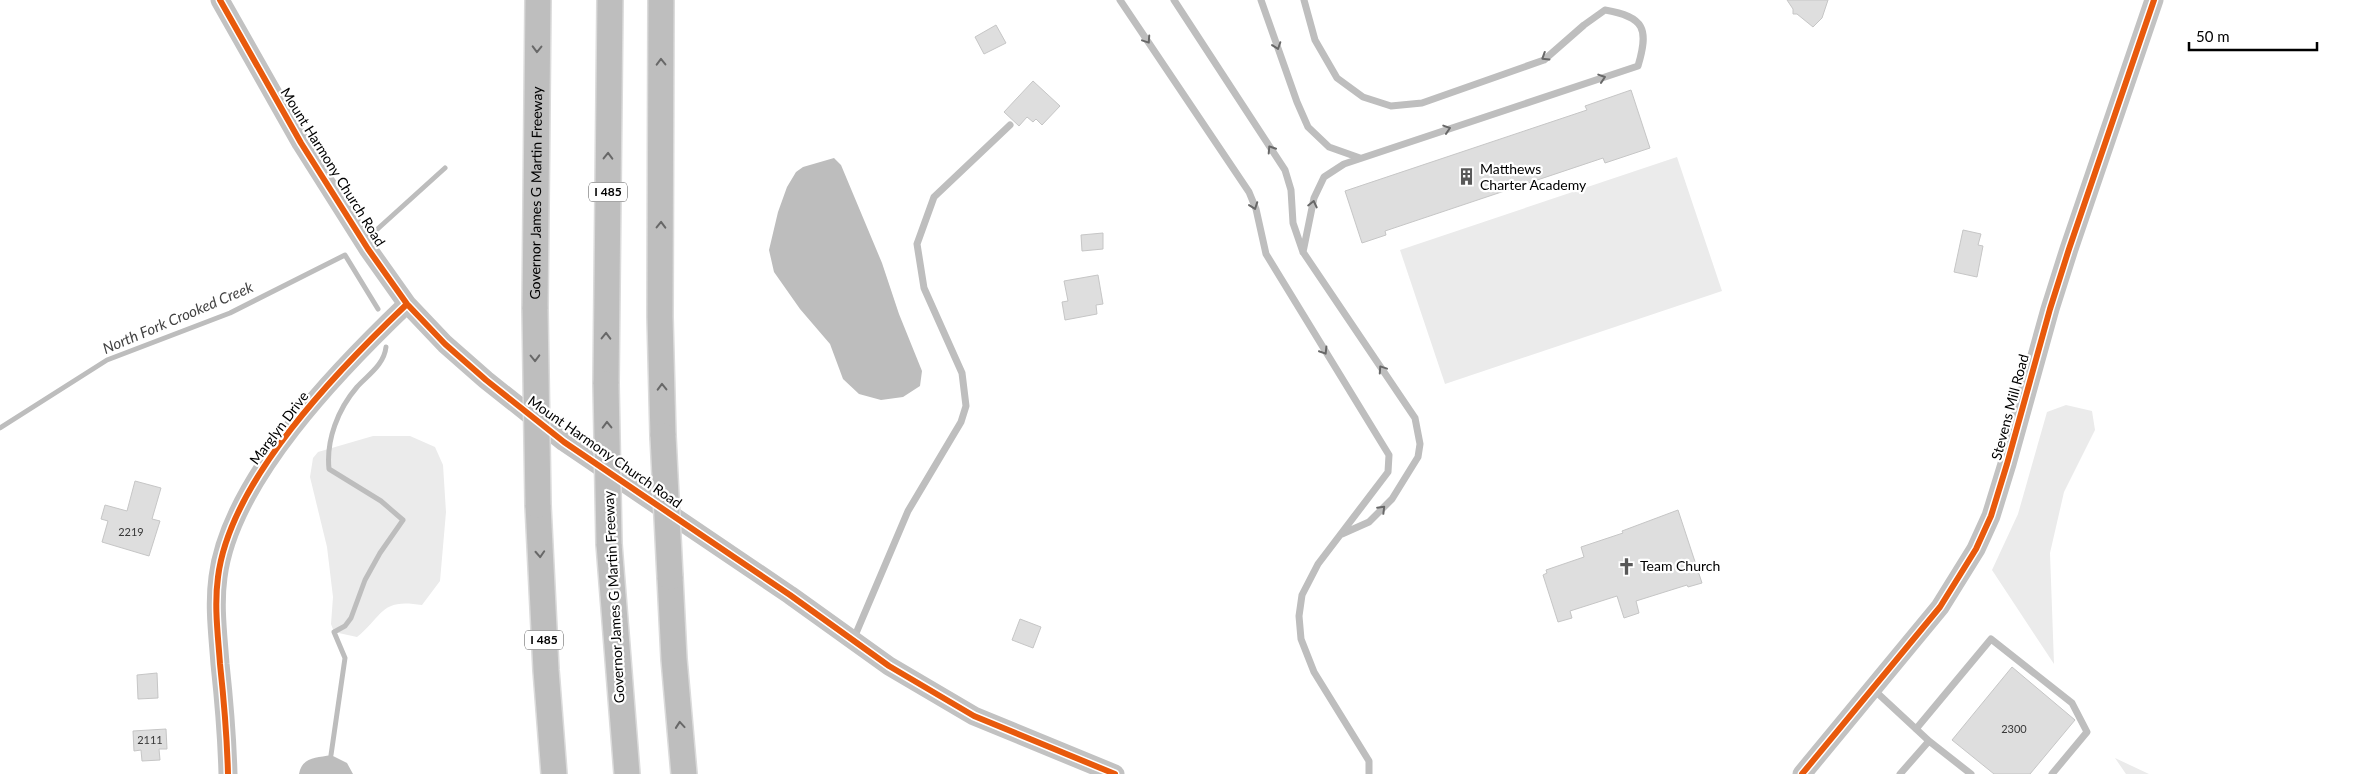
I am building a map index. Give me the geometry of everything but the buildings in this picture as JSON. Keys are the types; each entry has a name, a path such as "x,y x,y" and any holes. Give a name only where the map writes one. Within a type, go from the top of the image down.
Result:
{"highway":[{"name":"Governor James G Martin Freeway","path":"538,0 535,309 538,505 546,670 554,774"},
{"name":"Governor James G Martin Freeway","path":"610,0 606,384 609,544 627,774"},
{"path":"661,0 660,317 663,436 674,659 684,774"},
{"name":"I 485","path":"541,582 563,774"},
{"name":"I 485","path":"613,597 617,774"}],"street":[{"name":"Mount Harmony Church Road","path":"220,0 301,143 368,249 407,304 445,344 486,380 564,442 888,666 974,716 1115,774"},
{"name":"Stevens Mill Road","path":"1802,774 1940,607 1958,581 1991,516 2050,309 2154,0"},
{"name":"Marglyn Drive","path":"228,774 216,602 221,559 229,535 261,473 306,410 366,344 407,304"}],"lane":[{"path":"1120,0 1249,192 1256,209 1266,254 1388,455 1388,472 1318,564 1302,595 1299,616 1301,639 1314,672 1368,761 1369,774"},
{"path":"1174,0 1285,170 1291,190 1293,223 1303,252 1414,418 1420,444 1418,457 1392,499 1369,522 1341,534"},
{"path":"1261,0 1297,102 1308,127 1329,147 1360,158"},
{"path":"1303,252 1314,198 1324,177 1344,164 1638,66 1644,44 1642,28 1636,19 1622,13 1606,10 1584,24 1544,60 1422,103 1391,106 1363,97 1336,78 1316,40 1304,0"},
{"path":"853,641 908,511 961,422 966,406 962,373 924,288 917,244 934,197 1010,126"},
{"path":"1916,729 1991,639 2072,703 2087,732 2052,774"},
{"path":"1872,689 1929,741 1971,774"},
{"path":"1900,774 1929,741"}],"shaded area":[{"path":"1677,157 1722,291 1445,384 1400,250"},
{"path":"834,158 841,165 882,263 899,314 922,371 920,386 903,397 881,400 859,394 843,379 830,344 800,309 774,272 769,250 778,212 787,187 796,172 803,167"},
{"path":"2066,405 2092,411 2095,430 2064,492 2050,553 2054,664 1992,570 2018,514 2047,412"},
{"path":"373,436 410,436 435,447 443,465 446,512 440,581 422,605 408,603 390,606 357,637 334,632 331,624 333,597 327,547 310,477 313,458 318,452"},
{"path":"331,755 347,763 353,774 299,774 306,761"},
{"path":"2115,758 2149,774 2126,774"}],"waterway":[{"name":"North Fork Crooked Creek","path":"372,234 445,168"},
{"name":"North Fork Crooked Creek","path":"0,428 107,360 230,313 345,255 378,309"},
{"path":"331,755 345,658 334,632 345,626 351,618 365,580 380,553 403,520 381,501 329,469 329,447 335,425 344,405 357,387 379,364 386,347"}],"cycle path":[{"path":"220,0 301,143 368,249 407,304 445,344 486,380 564,442 790,595 889,666 974,716 1115,774"},
{"path":"1802,774 1940,607 1976,549 1991,516 2050,309 2154,0"},
{"path":"228,774 216,610 218,577 227,540 243,503 265,465 292,428 350,360 407,304"}],"place":[{"name":"Matthews Charter Academy","path":"1466,177"},
{"name":"Team Church","path":"1626,566"}]}
